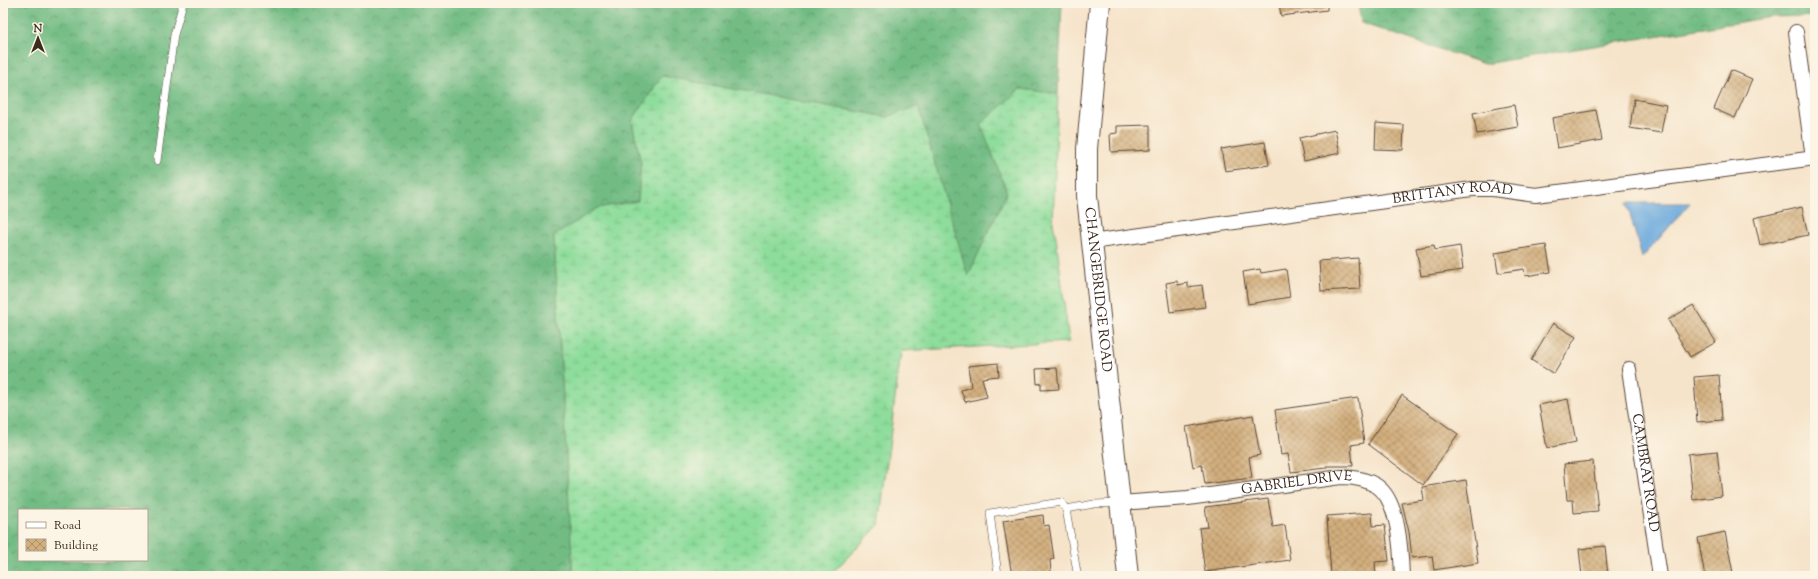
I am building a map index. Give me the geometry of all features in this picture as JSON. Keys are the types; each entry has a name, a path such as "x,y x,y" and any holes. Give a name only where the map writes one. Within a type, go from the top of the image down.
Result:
{"main road":[{"name":"CHANGEBRIDGE ROAD","path":"1100,3 1087,148 1087,196 1128,576"}],"street":[{"path":"1796,32 1814,158"},
{"name":"BRITTANY ROAD","path":"1091,242 1472,189 1493,189 1511,193 1536,195 1814,158"},
{"name":"CAMBRAY ROAD","path":"1629,369 1660,576"},
{"name":"GABRIEL DRIVE","path":"1120,503 1188,498 1341,477 1360,479 1378,487 1390,502 1396,524 1401,554 1402,576"}],"lane":[{"path":"157,161 174,35 183,3"},
{"path":"998,575 990,513 1061,502 1066,509 1077,572"},
{"path":"1066,509 1094,504 1120,503"}],"green space":[{"path":"3,3 1062,3 1058,94 1020,89 981,124 1007,192 968,276 918,106 887,117 662,76 632,121 641,163 638,201 597,208 554,236 573,576 3,576"},
{"path":"1358,3 1815,3 1815,16 1771,17 1484,64 1361,23"},
{"path":"662,76 887,117 918,106 968,276 1007,192 981,124 1020,89 1058,94 1053,224 1056,237 1069,342 901,351 879,525 829,576 573,576 554,236 597,208 638,201 641,163 632,121"}],"water":[{"path":"1627,203 1690,203 1642,258"}],"building":[{"path":"1279,3 1327,3 1327,10 1281,16"},
{"path":"1731,70 1752,79 1735,118 1714,109"},
{"path":"1634,99 1666,105 1661,133 1630,128"},
{"path":"1514,105 1518,127 1477,134 1473,113"},
{"path":"1596,110 1602,140 1557,148 1552,118"},
{"path":"1376,123 1404,125 1403,150 1375,149"},
{"path":"1150,125 1150,150 1111,152 1110,134 1117,133 1117,126"},
{"path":"1335,130 1340,153 1304,161 1299,138"},
{"path":"1265,142 1269,165 1225,171 1221,149"},
{"path":"1802,207 1808,235 1760,245 1754,218"},
{"path":"1434,245 1435,250 1460,246 1463,270 1421,276 1416,248"},
{"path":"1546,245 1551,272 1525,276 1524,269 1498,273 1495,253"},
{"path":"1358,258 1360,289 1321,291 1319,261"},
{"path":"1260,269 1261,273 1286,269 1290,297 1248,304 1243,272"},
{"path":"1177,281 1178,285 1188,283 1188,287 1202,285 1205,307 1170,312 1166,283"},
{"path":"1693,305 1716,342 1690,357 1668,320"},
{"path":"1553,323 1576,337 1554,374 1531,360"},
{"path":"998,363 999,376 982,378 987,397 965,402 961,390 971,387 968,366"},
{"path":"1057,368 1059,389 1041,390 1041,383 1037,384 1036,369"},
{"path":"1719,375 1722,420 1697,422 1694,377"},
{"path":"1402,395 1458,434 1423,485 1368,444"},
{"path":"1358,398 1364,443 1351,445 1353,466 1326,466 1326,468 1291,472 1288,454 1281,455 1275,410"},
{"path":"1568,399 1576,442 1547,448 1539,405"},
{"path":"1253,415 1260,455 1249,457 1252,478 1205,484 1202,465 1193,467 1186,427"},
{"path":"1717,451 1722,496 1693,500 1688,454"},
{"path":"1593,461 1598,511 1574,513 1573,500 1567,500 1564,464"},
{"path":"1466,480 1478,563 1434,570 1432,556 1412,558 1409,532 1402,503 1424,500 1422,487"},
{"path":"1268,499 1273,527 1285,525 1290,560 1205,572 1199,528 1208,527 1205,507"},
{"path":"1372,513 1373,526 1385,525 1389,561 1375,562 1376,576 1331,576 1327,516"},
{"path":"1043,515 1044,526 1049,525 1054,559 1050,560 1051,572 1025,576 1012,576 1003,521"},
{"path":"1725,532 1733,573 1719,576 1705,576 1698,538"},
{"path":"1605,546 1608,576 1582,576 1579,549"}]}
